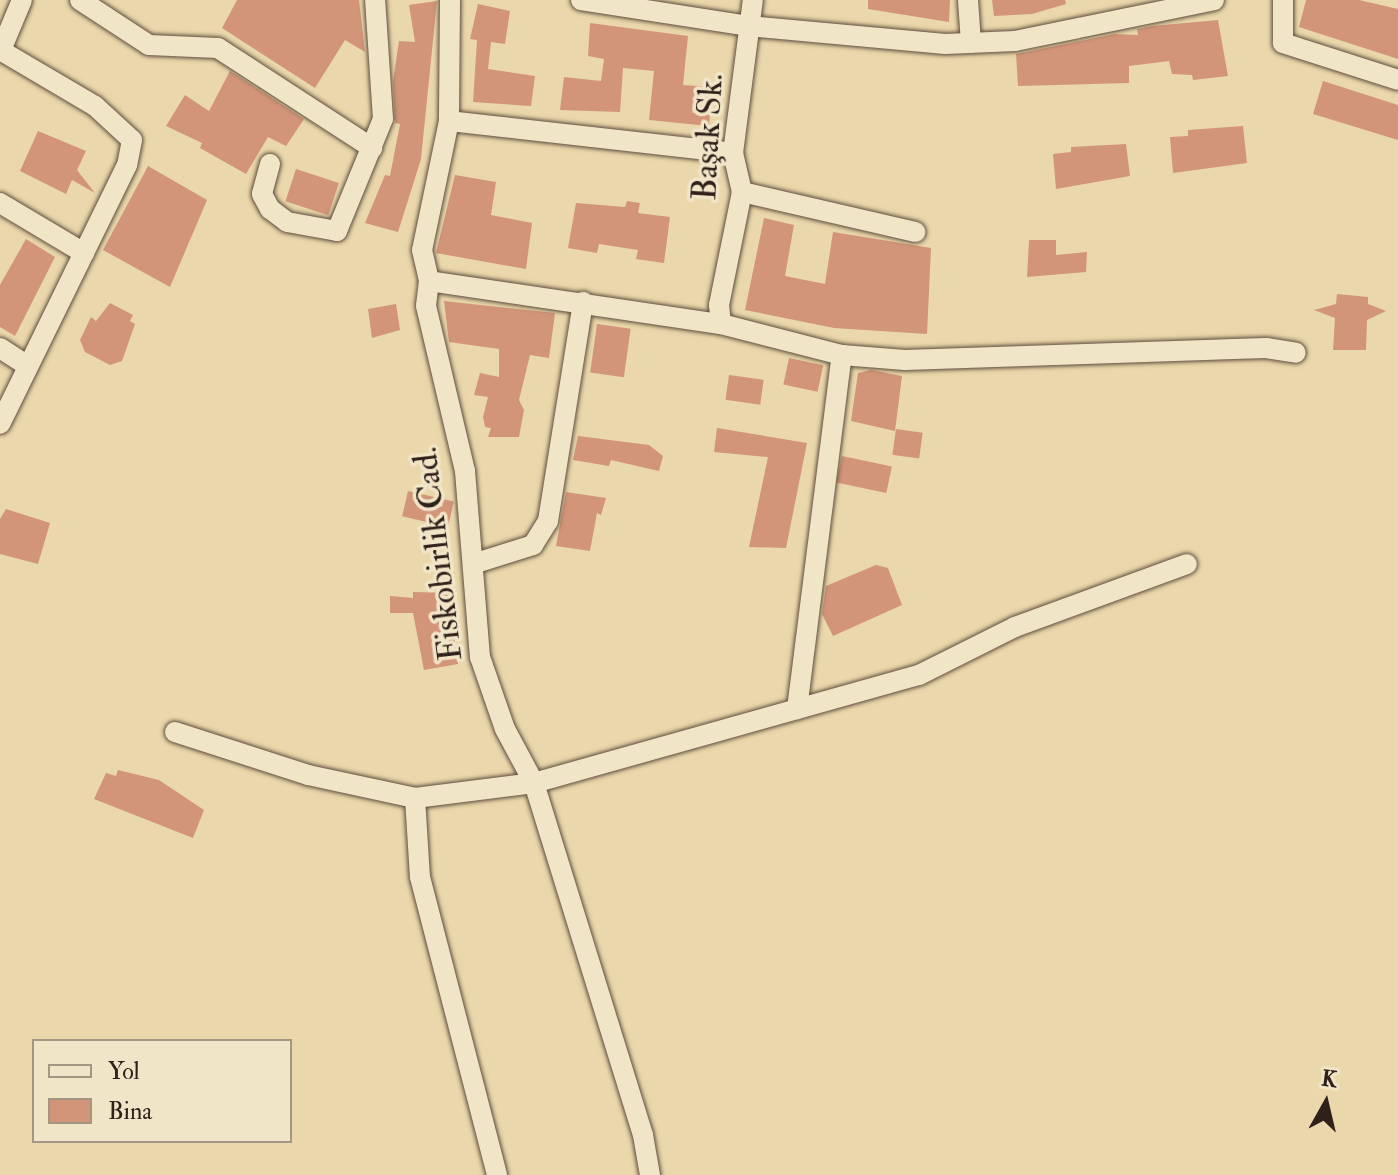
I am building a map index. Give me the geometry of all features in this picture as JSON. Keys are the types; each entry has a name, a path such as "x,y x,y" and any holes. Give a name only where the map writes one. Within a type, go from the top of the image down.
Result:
{"street":[{"path":"0,424 127,165 132,140 95,106 0,50 22,0"},
{"path":"80,0 149,45 218,48 372,148"},
{"path":"270,164 262,194 270,209 287,222 337,231 383,119 375,0"},
{"name":"Fiskobirlik Cad.","path":"450,0 449,121 422,250 429,281 426,306 465,471 476,563 473,607 484,672 505,729 534,783 643,1135 650,1175"},
{"path":"581,0 659,6 748,26 971,43 1015,41 1214,0"},
{"name":"Başak Sk.","path":"721,324 719,305 742,192 733,153 753,0"},
{"path":"968,0 971,43"},
{"path":"1283,0 1283,43 1398,80"},
{"path":"449,121 733,153"},
{"path":"742,192 915,232"},
{"path":"0,203 84,253"},
{"path":"429,281 721,324 842,355 905,360 1266,348 1296,353"},
{"path":"476,563 533,545 548,521 583,302"},
{"path":"0,348 28,366"},
{"path":"797,709 842,355"},
{"path":"175,732 323,779 415,798 534,783 919,675 1015,627 1187,564"},
{"path":"415,798 420,877 497,1175"}],"building":[{"path":"237,0 359,0 365,52 345,40 315,88 222,28"},
{"path":"868,0 950,0 949,22 868,9"},
{"path":"992,0 1065,0 1066,4 1032,14 994,16"},
{"path":"1306,0 1359,0 1398,9 1398,59 1299,27"},
{"path":"437,1 421,159 398,232 365,223 385,175 390,176 400,124 395,123 393,81 399,41 415,42 409,5"},
{"path":"478,4 510,11 505,44 491,42 488,69 535,76 531,106 473,102 477,40 470,39"},
{"path":"1218,20 1228,76 1193,80 1192,75 1172,74 1169,61 1129,66 1129,83 1018,86 1016,54 1115,34 1138,35 1137,29 1153,26"},
{"path":"590,23 688,36 683,85 712,87 709,126 649,120 654,71 623,68 620,112 560,110 564,77 601,81 604,59 588,56"},
{"path":"230,71 304,119 286,146 268,137 246,174 200,148 202,143 166,126 185,95 209,111"},
{"path":"1323,81 1398,105 1398,140 1313,114"},
{"path":"1243,126 1247,163 1173,173 1170,137 1188,136 1188,130"},
{"path":"38,131 86,151 77,170 95,193 72,180 66,194 20,171"},
{"path":"1126,144 1130,176 1056,189 1053,154 1071,152 1071,147"},
{"path":"148,166 207,200 170,287 103,250"},
{"path":"296,169 339,183 328,215 285,201"},
{"path":"455,175 496,182 491,215 532,223 526,269 436,253"},
{"path":"627,201 640,203 638,213 670,217 664,263 636,259 638,250 599,244 597,253 568,248 576,203 625,207"},
{"path":"764,218 794,225 785,276 825,284 833,232 931,248 927,334 834,328 745,310"},
{"path":"26,239 55,257 15,336 0,327 0,285"},
{"path":"1029,240 1056,240 1056,255 1087,252 1086,272 1027,277"},
{"path":"1337,294 1368,297 1368,304 1386,311 1367,320 1366,350 1333,350 1335,318 1314,310 1336,304"},
{"path":"444,301 555,313 549,358 530,355 519,400 524,410 519,437 488,437 491,428 485,427 483,417 488,397 474,395 480,373 499,377 499,349 449,342"},
{"path":"110,303 133,315 130,321 135,324 122,361 110,365 85,352 80,340 91,317 96,321"},
{"path":"396,304 400,330 372,338 368,309"},
{"path":"597,324 631,329 624,377 590,373"},
{"path":"789,358 823,365 818,392 783,384"},
{"path":"871,370 902,376 895,431 851,421 858,373"},
{"path":"729,375 764,380 760,405 726,400"},
{"path":"717,428 807,443 786,548 749,547 768,457 714,452"},
{"path":"896,429 923,433 919,459 892,455"},
{"path":"578,436 649,445 663,456 659,471 611,460 609,466 573,460"},
{"path":"842,456 892,467 886,493 836,482"},
{"path":"408,491 454,502 448,527 402,516"},
{"path":"566,492 606,498 601,515 597,513 590,551 556,546"},
{"path":"6,509 50,523 38,564 0,554 0,519"},
{"path":"876,565 888,568 902,605 833,636 822,614 826,586"},
{"path":"413,592 455,593 454,611 450,611 458,664 424,670 413,613 390,613 390,596 413,598"},
{"path":"118,770 159,780 204,810 193,838 94,799 106,773 116,776"}]}
